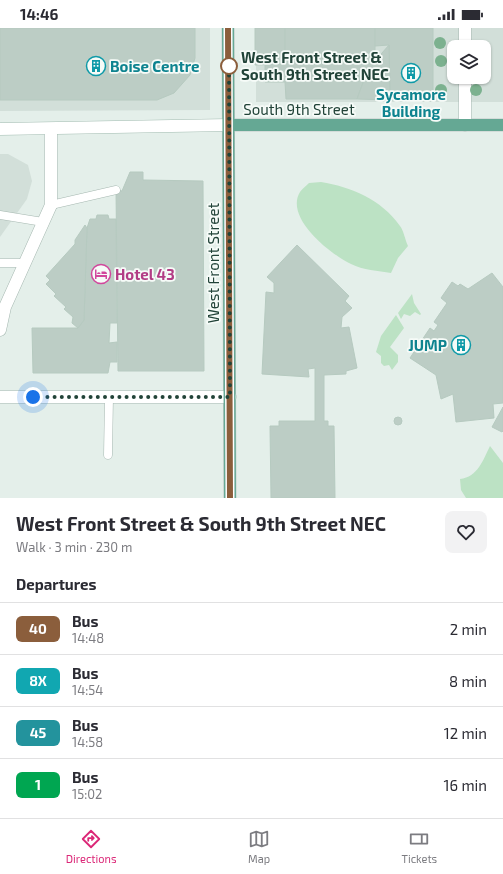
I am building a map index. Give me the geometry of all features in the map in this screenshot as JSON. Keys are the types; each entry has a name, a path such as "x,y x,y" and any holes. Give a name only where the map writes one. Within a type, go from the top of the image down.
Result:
{"main road":[{"name":"West Front Street","path":"228,28 230,498"},
{"name":"South 9th Street","path":"229,125 503,125"}],"street":[{"path":"465,28 465,40"},
{"path":"465,84 465,125"},
{"name":"South 9th Street","path":"0,129 229,125"},
{"path":"0,330 5,307 51,206 51,129"},
{"path":"0,397 230,397"}],"lane":[{"path":"51,206 116,190"},
{"path":"0,215 43,222"},
{"path":"0,263 25,263"},
{"path":"108,455 109,397"}],"shaded area":[{"name":"Boise Centre","path":"0,28 210,28 210,110 0,111"},
{"path":"256,28 503,28 503,102 256,102"},
{"path":"0,154 8,154 28,165 32,181 27,199 0,237"}],"green space":[{"path":"321,182 343,187 365,196 384,208 400,226 403,230 408,246 398,258 391,273 360,268 351,264 322,244 304,224 299,213 297,202 300,192 309,183"},
{"path":"412,294 414,303 421,314 420,315 415,312 410,316 404,314 401,319 398,313"},
{"path":"396,315 404,328 390,347 398,355 398,362 392,370 389,365 384,366 381,363 381,356 376,352 381,336"},
{"path":"490,446 503,463 503,498 466,498 461,490 460,479 466,478 476,471"}],"building":[{"name":"Boise Centre","path":"0,28 195,28 195,58 190,75 174,93 157,100 0,100"},
{"path":"255,28 285,28 285,64 255,65"},
{"path":"285,28 375,28 375,61 364,80 357,99 286,99 285,82 265,82 265,65 285,64"},
{"name":"Sycamore Building","path":"375,28 433,28 433,101 390,100 389,45 375,46"},
{"path":"389,45 390,100 357,99 364,80 375,61"},
{"path":"130,172 143,172 143,180 203,181 204,371 118,371 116,190 122,191"},
{"name":"Hotel 43","path":"97,215 108,215 109,219 116,219 117,323 110,323 109,343 117,342 117,362 110,362 108,373 33,373 32,328 78,328 84,320 87,228 90,219 96,219"},
{"path":"85,225 87,228 84,320 78,328 72,323 73,317 64,309 66,307 54,296 56,294 46,284 50,280 46,276 75,244 75,240"},
{"path":"297,245 349,296 345,301 352,308 342,317 341,328 349,327 357,368 346,371 346,374 324,375 324,421 328,421 328,426 334,426 335,498 271,498 270,426 279,426 279,421 315,421 315,368 308,369 309,377 262,374 266,292 274,293 274,283 267,277"},
{"name":"JUMP","path":"492,273 503,287 503,403 493,404 494,418 456,422 453,394 441,399 436,375 410,358 430,328 434,331 438,325 434,322 447,303 441,298 452,282 458,286 460,284 468,289"},
{"path":"503,407 503,431 502,432 492,427"},
{"path":"396,417 400,417 402,421 400,425 396,425 394,423 394,419"}],"bus line":[{"name":"40","path":"228,28 230,498"}],"place":[{"name":"Boise Centre","path":"96,66"},
{"name":"West Front Street & South 9th Street NEC","path":"229,66"},
{"name":"Sycamore Building","path":"411,73"},
{"name":"Hotel 43","path":"101,274"},
{"name":"JUMP","path":"461,345"}],"route":[{"path":"33,397 230,397 229,66"}]}
